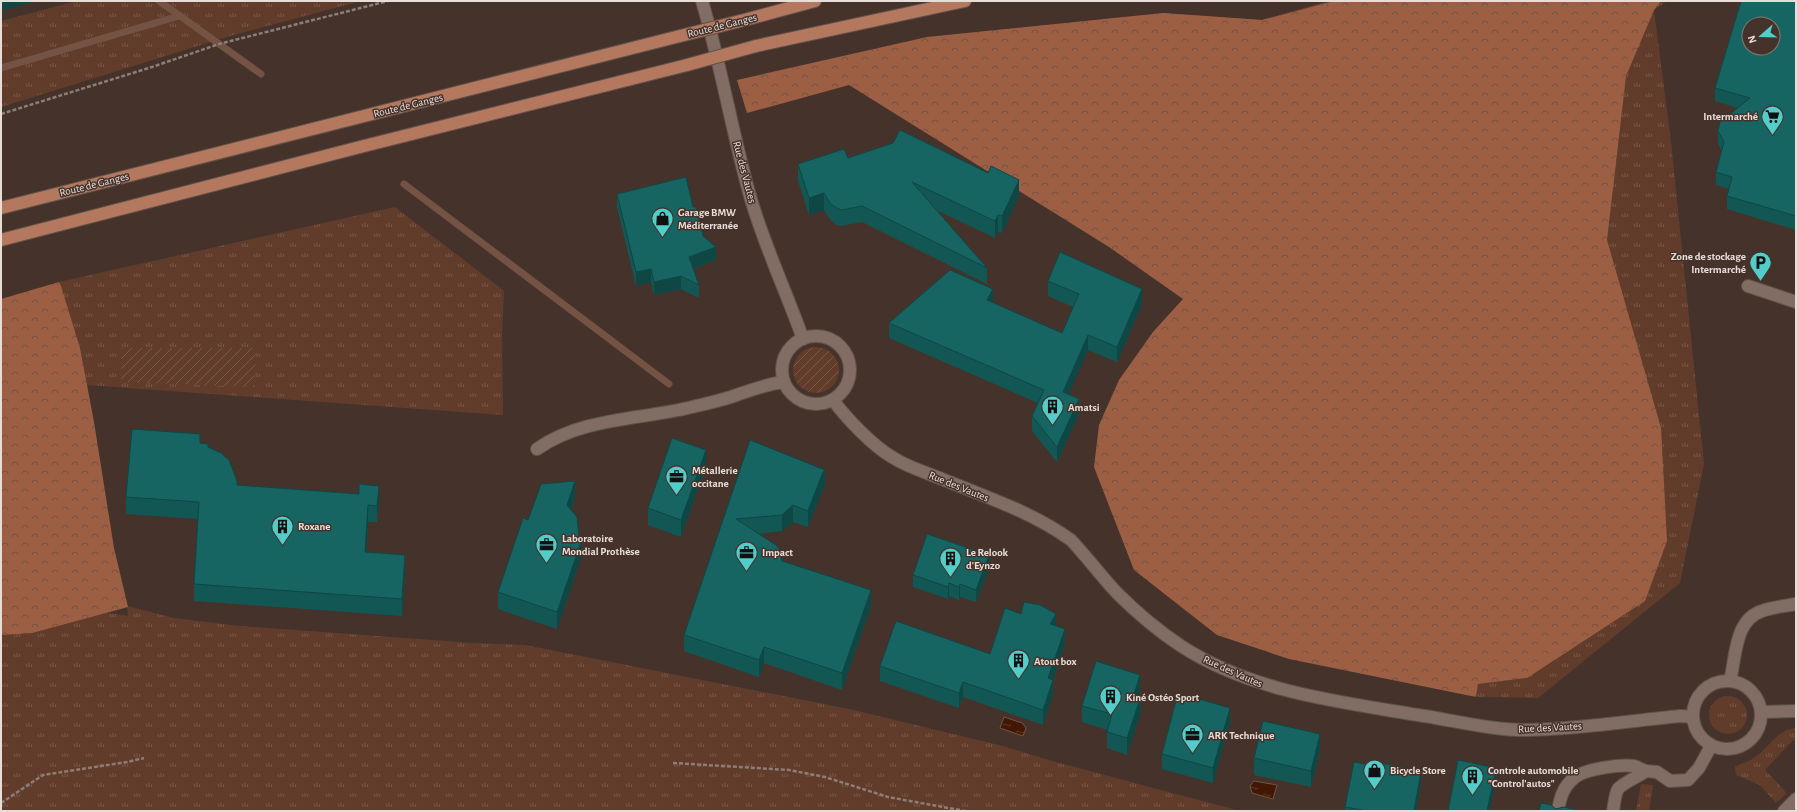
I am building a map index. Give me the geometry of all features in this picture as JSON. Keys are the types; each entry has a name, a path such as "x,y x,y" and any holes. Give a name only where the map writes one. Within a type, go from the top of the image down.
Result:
{"main road":[{"name":"Route de Ganges","path":"1,208 815,1"},
{"path":"1,240 360,146 687,65 756,46 965,1"}],"street":[{"name":"Rue des Vautes","path":"702,1 715,46 751,198 803,339"},
{"path":"1748,286 1796,302"},
{"path":"819,336 828,338 836,342 846,355 850,372 849,380 843,391 833,400 817,404 801,401 794,396 784,382 782,372 783,362 787,352 794,344 803,339 819,336"},
{"path":"537,449 563,434 592,424 691,407 784,382"},
{"name":"Rue des Vautes","path":"833,400 840,410 863,433 891,457 1035,517 1062,533 1079,548 1117,593 1148,620 1181,646 1221,668 1244,678 1270,687 1322,698 1495,728 1524,730 1554,729 1680,716 1693,717"},
{"path":"1730,681 1739,635 1745,623 1752,616 1762,611 1796,604"},
{"path":"1730,681 1737,682 1750,690 1758,701 1762,712 1760,725 1756,734 1749,741 1740,747 1721,749 1711,746 1698,734 1693,717 1695,703 1703,691 1716,683 1730,681"},
{"path":"1762,712 1796,710"},
{"path":"1558,811 1561,794 1574,777 1596,769 1635,766 1646,772 1657,772 1670,781 1688,780 1699,768 1711,746"},
{"path":"1613,811 1617,790 1646,772"},
{"path":"1784,811 1796,799"}],"path":[{"path":"1,114 152,68 220,44 388,1"},
{"path":"1,804 43,774 127,762 144,758"},
{"path":"673,763 789,770 825,777 888,797 965,811"}],"green space":[{"path":"77,1 361,1 230,36 1,107 1,21"},
{"path":"1328,1 1667,1 1654,10 1671,142 1704,464 1680,583 1538,698 1476,697 1478,684 1527,678 1163,13 1262,20"},
{"path":"1334,1 1661,1 1654,10 1626,76 1607,240 1661,428 1667,541 1645,601 1527,678 1478,684 1476,697 1289,659 1217,635 1134,570 1094,467 1099,425 1119,380 1153,332 1183,299 1109,247 849,85 747,113 737,80 927,37 1163,13 1262,20"},
{"path":"395,207 504,291 502,335 503,415 87,385 80,348 59,282"},
{"path":"59,282 80,348 94,422 114,548 128,607 32,633 1,635 1,299"},
{"path":"816,347 829,351 835,357 839,370 835,383 829,389 816,393 803,389 797,383 793,370 797,357 803,351"},
{"path":"121,348 256,348 255,387 121,382"},
{"path":"1,597 128,616 127,606 174,618 239,626 473,643 525,645 849,709 1003,746 1052,761 1240,811 1,811"},
{"path":"1724,696 1732,696 1742,701 1746,708 1746,722 1742,729 1732,734 1724,734 1714,729 1712,726 1709,719 1709,711 1714,701 1717,699"},
{"path":"1796,728 1796,740 1794,739 1765,770 1786,794 1776,803 1760,785 1736,775 1735,767 1753,759 1779,735 1789,729"},
{"path":"1641,784 1653,785 1649,811 1636,811"}],"water":[{"path":"1004,717 1022,723 1026,728 1023,736 1000,728"},
{"path":"1254,781 1277,785 1273,799 1252,793 1250,786"}],"building":[{"name":"Intermarché","path":"1741,1 1796,1 1796,216 1727,196 1732,177 1716,172 1724,142 1718,131 1720,122 1750,98 1715,88"},
{"path":"900,130 988,173 991,166 1019,180 1002,216 998,215 995,221 912,182 987,268 862,206 841,210 830,203 824,193 809,198 798,164 844,149 848,158 893,143"},
{"name":"Garage BMW Méditerranée","path":"686,177 693,207 696,207 703,236 716,247 689,257 699,285 681,276 654,282 651,269 636,272 617,194"},
{"path":"1060,252 1142,289 1117,347 1088,335 1063,392 1079,399 1057,447 1032,416 1044,390 889,323 950,270 993,289 987,300 1062,333 1079,294 1048,281"},
{"name":"Roxane","path":"132,429 200,434 200,443 208,444 208,447 221,453 229,460 237,481 237,485 359,494 359,484 379,486 377,506 368,505 365,552 405,555 402,599 194,584 199,502 126,497"},
{"name":"Métallerie occitane","path":"672,438 706,450 681,520 648,508"},
{"name":"Impact","path":"750,440 825,470 808,511 793,505 782,515 736,519 776,545 780,550 782,561 871,590 842,673 764,647 759,660 684,635"},
{"name":"Laboratoire Mondial Prothèse","path":"575,481 567,505 577,517 579,538 582,539 557,612 498,592 523,518 528,520 541,484"},
{"name":"Le Relook d'Eynzo","path":"927,534 989,555 976,590 960,584 959,587 949,583 948,587 913,575"},
{"path":"1024,602 1040,605 1056,614 1050,624 1065,629 1048,678 1053,680 1043,710 963,682 959,693 880,666 896,621 990,654 1005,608 1021,614"},
{"name":"Kiné Ostéo Sport","path":"1096,661 1140,675 1134,694 1141,696 1127,738 1107,732 1112,714 1082,706"},
{"path":"1178,693 1230,708 1213,768 1162,754"},
{"path":"1263,721 1320,734 1311,771 1254,758"},
{"name":"Controle automobile \"Control'autos\"","path":"1458,760 1496,768 1487,811 1448,811"},
{"path":"1371,761 1421,771 1414,811 1367,811 1345,807 1354,762 1371,765"},
{"path":"1541,803 1551,805 1556,809 1563,807 1583,811 1539,811"}],"waterway":[{"path":"159,1 261,74"},
{"path":"1,68 179,16"},
{"path":"404,184 669,384"}],"place":[{"name":"Intermarché","path":"1773,136"},
{"name":"Garage BMW Méditerranée","path":"662,238"},
{"name":"Zone de stockage Intermarché","path":"1761,282"},
{"name":"Amatsi","path":"1053,426"},
{"name":"Métallerie occitane","path":"677,496"},
{"name":"Roxane","path":"282,546"},
{"name":"Laboratoire Mondial Prothèse","path":"546,564"},
{"name":"Impact","path":"746,572"},
{"name":"Le Relook d'Eynzo","path":"951,578"},
{"name":"Atout box","path":"1019,680"},
{"name":"Kiné Ostéo Sport","path":"1111,716"},
{"name":"ARK Technique","path":"1193,754"},
{"name":"Bicycle Store","path":"1375,790"},
{"name":"Controle automobile \"Control'autos\"","path":"1473,796"}]}
